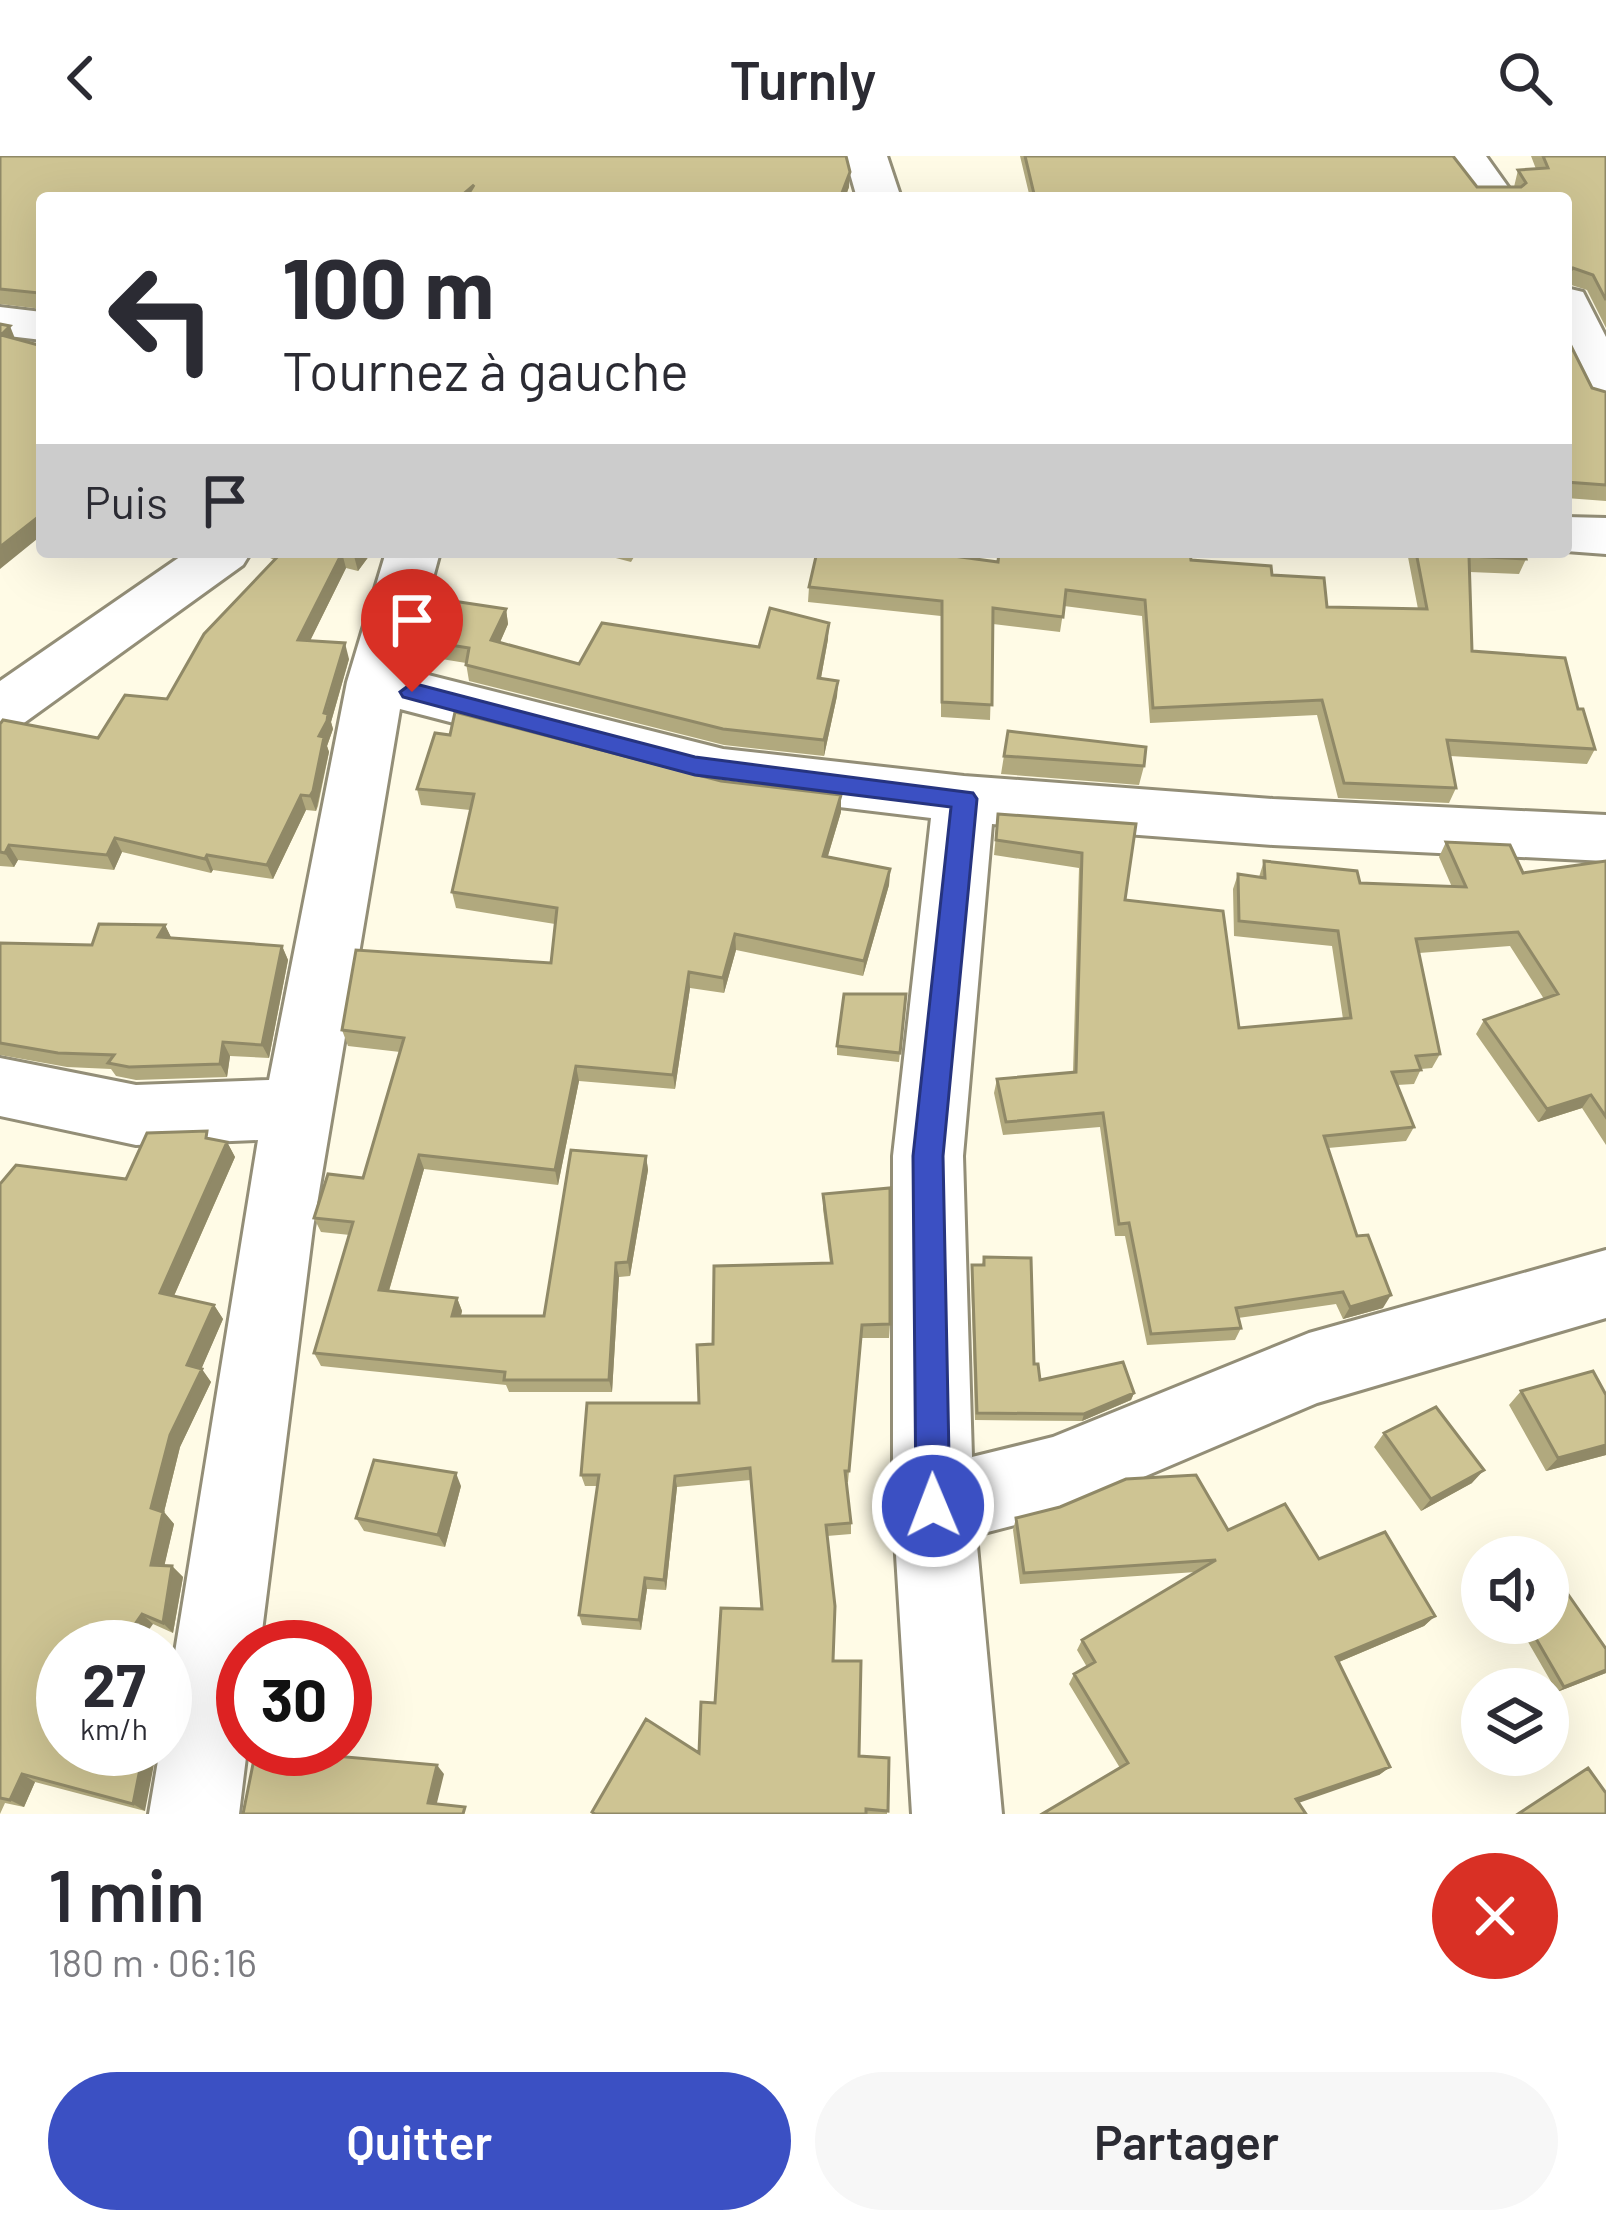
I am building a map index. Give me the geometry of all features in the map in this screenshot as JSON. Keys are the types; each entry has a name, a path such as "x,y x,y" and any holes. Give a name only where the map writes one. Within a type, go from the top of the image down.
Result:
{"street":[{"path":"866,156 877,192"},
{"path":"1464,156 1490,192"},
{"path":"1572,290 1606,291"},
{"path":"1572,315 1606,390"},
{"path":"0,321 36,325"},
{"path":"1572,534 1606,536"},
{"path":"0,710 215,558"},
{"path":"194,1814 277,1228 376,682 411,558"},
{"path":"376,682 695,766 964,799 1296,824 1606,838"},
{"path":"957,1814 933,1506 928,1156 964,799"},
{"path":"0,1087 136,1115 299,1109"},
{"path":"933,1506 1054,1476 1309,1369 1606,1284"}],"building":[{"path":"0,156 846,156 850,172 842,192 470,192 474,185 466,192 36,192 36,293 0,289"},
{"path":"1025,156 1453,156 1477,187 1521,187 1526,183 1518,170 1548,168 1543,156 1606,156 1606,300 1593,275 1572,269 1572,192 1034,192"},
{"path":"0,324 10,326 1,335 36,344 36,519 0,547"},
{"path":"1572,348 1592,388 1606,392 1606,485 1572,482"},
{"path":"276,558 339,558 298,640 345,643 324,713 327,721 319,736 324,737 313,791 310,796 301,795 267,865 207,855 205,859 115,838 107,855 9,845 5,853 0,852 3,720 98,738 125,695 167,699 204,634"},
{"path":"816,558 998,562 998,558 1191,558 1271,566 1272,575 1324,578 1327,607 1427,609 1417,558 1469,558 1472,651 1565,658 1578,709 1583,709 1595,749 1447,740 1456,788 1344,783 1322,700 1153,708 1145,600 1066,590 1063,617 993,608 992,705 942,702 942,601 809,587"},
{"path":"433,598 506,609 491,640 579,664 602,623 759,647 770,608 829,623 818,678 838,681 824,740 723,729 466,665 469,648 413,639"},
{"path":"455,712 721,781 841,795 823,856 890,869 864,961 735,934 723,978 689,972 673,1075 576,1066 555,1170 419,1155 379,1290 457,1298 452,1316 544,1316 571,1150 646,1156 628,1262 616,1263 609,1380 504,1380 505,1372 314,1353 353,1222 314,1218 328,1174 363,1178 404,1038 342,1030 356,950 551,963 557,908 452,892 474,794 417,789 435,733 450,735"},
{"path":"1008,731 1146,747 1144,766 1004,756"},
{"path":"998,814 1136,824 1125,900 1223,911 1239,1028 1351,1018 1338,931 1239,921 1238,874 1265,878 1264,861 1357,871 1360,883 1466,887 1446,842 1510,845 1523,873 1606,861 1606,1117 1591,1095 1547,1109 1484,1020 1558,994 1518,932 1416,939 1440,1054 1416,1056 1421,1070 1392,1072 1414,1127 1324,1136 1357,1236 1368,1235 1391,1295 1350,1307 1343,1292 1236,1308 1241,1328 1151,1334 1129,1223 1119,1224 1103,1113 1006,1122 997,1079 1076,1072 1082,853 996,840"},
{"path":"99,924 165,925 158,937 282,946 262,1045 223,1042 220,1064 129,1067 108,1063 114,1055 58,1053 0,1043 0,943 92,945"},
{"path":"844,994 906,994 900,1053 837,1046"},
{"path":"207,1131 206,1138 227,1142 160,1293 214,1305 187,1365 202,1369 170,1435 151,1508 163,1512 151,1565 172,1566 163,1620 142,1614 138,1620 36,1620 36,1776 139,1776 133,1804 22,1774 10,1800 0,1798 0,1184 16,1165 126,1179 147,1133"},
{"path":"890,1188 890,1324 862,1325 849,1471 845,1471 851,1523 826,1525 835,1606 833,1661 861,1661 859,1756 889,1758 888,1811 595,1814 646,1719 699,1753 701,1702 715,1703 721,1608 762,1609 750,1468 675,1476 664,1580 645,1578 639,1620 579,1615 599,1475 581,1475 587,1403 699,1403 697,1345 713,1344 714,1266 832,1263 823,1194"},
{"path":"984,1257 1031,1258 1034,1364 1038,1364 1040,1380 1123,1362 1134,1393 1084,1414 977,1413 972,1265 984,1265"},
{"path":"1593,1371 1606,1395 1606,1445 1558,1458 1521,1391"},
{"path":"1436,1407 1484,1470 1431,1499 1384,1433"},
{"path":"374,1460 456,1473 438,1535 356,1518"},
{"path":"1196,1475 1228,1530 1285,1504 1319,1559 1385,1532 1435,1616 1336,1657 1390,1767 1296,1799 1306,1814 1042,1814 1128,1763 1074,1674 1095,1662 1082,1640 1216,1560 1024,1573 1016,1518 1060,1507 1126,1479"},
{"path":"1569,1596 1606,1649 1606,1670 1569,1685 1569,1668 1553,1668 1539,1644 1569,1644"},
{"path":"372,1759 437,1765 428,1803 465,1807 463,1814 243,1814 251,1776 372,1776"},
{"path":"1588,1768 1606,1793 1606,1814 1518,1814"}],"route":[{"path":"412,692 695,766 964,799 928,1156 933,1506"}]}
